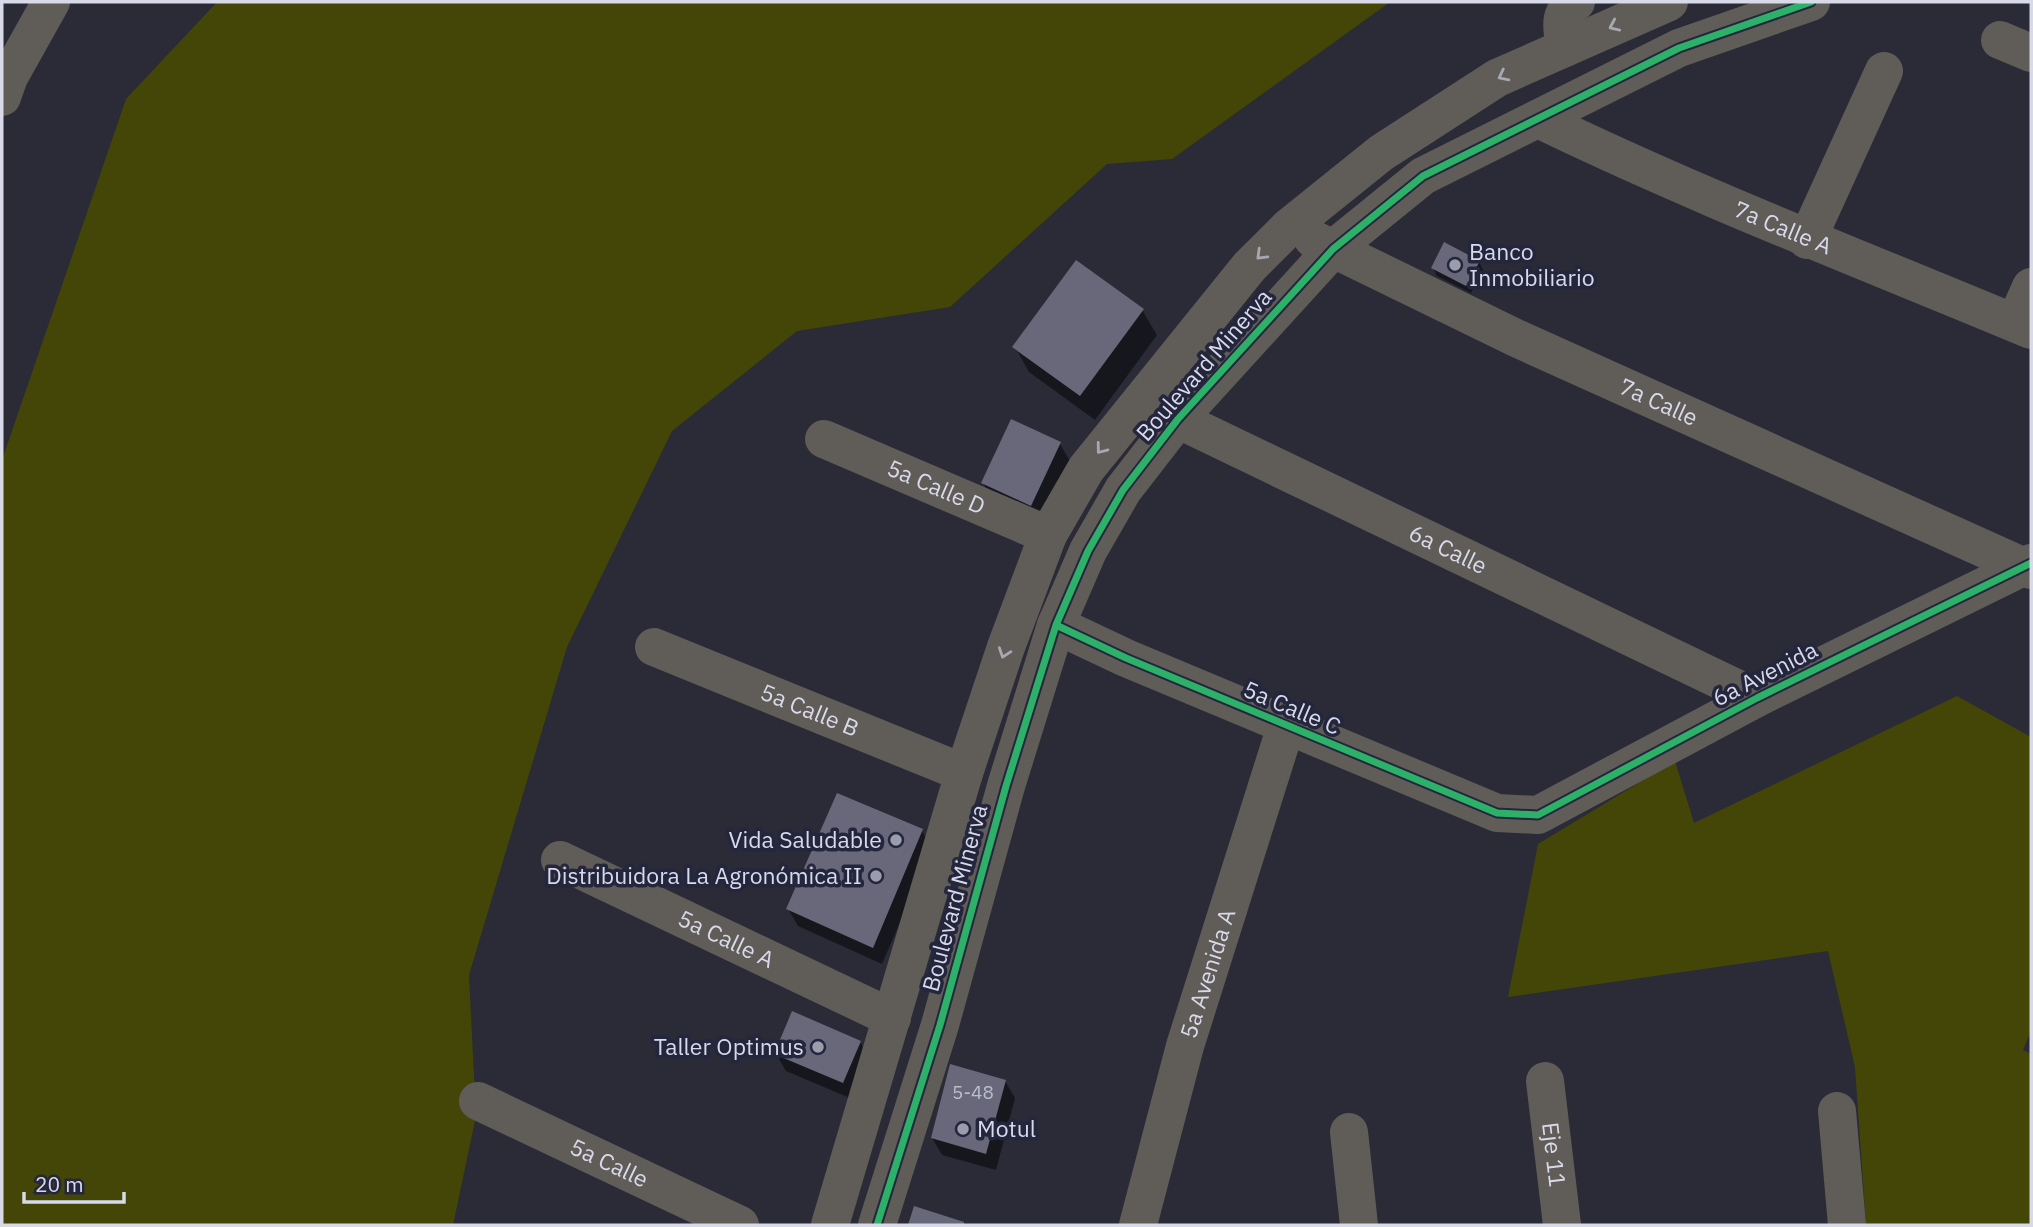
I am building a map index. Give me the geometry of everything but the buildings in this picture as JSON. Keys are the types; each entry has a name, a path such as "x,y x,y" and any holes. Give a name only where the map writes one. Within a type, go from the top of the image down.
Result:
{"street":[{"path":"2,97 9,76 51,2"},
{"path":"1565,48 1561,20 1566,8 1576,2"},
{"name":"Boulevard Minerva","path":"877,1225 940,1025 1006,786 1056,625 1088,551 1116,502 1178,419 1334,249 1423,176 1679,48 1811,2"},
{"path":"1664,3 1679,48"},
{"name":"Boulevard Minerva","path":"830,1225 964,773 1006,647 1048,535 1086,468 1249,267 1289,227 1381,153 1497,78 1664,3"},
{"path":"1807,240 1884,71"},
{"name":"7a Calle A","path":"1538,119 1620,159 1807,240 2023,326"},
{"name":"7a Calle","path":"1289,227 1516,338 2029,567"},
{"path":"2023,326 2031,287"},
{"name":"6a Calle","path":"1138,401 1757,698"},
{"name":"5a Calle D","path":"824,439 1048,535"},
{"name":"6a Avenida","path":"1517,816 1538,815 1757,698 2029,567"},
{"name":"5a Calle C","path":"1056,625 1286,726 1497,813 1517,816"},
{"name":"5a Calle B","path":"654,647 964,773"},
{"name":"5a Avenida A","path":"1138,1225 1185,1046 1286,726"},
{"name":"5a Calle A","path":"560,860 892,1018"},
{"name":"Eje 11","path":"1545,1082 1562,1225"},
{"name":"5a Calle","path":"478,1101 740,1225"},
{"path":"1837,1111 1847,1225"},
{"path":"1349,1132 1359,1225"}],"shaded area":[{"path":"217,2 1390,2 1172,159 1107,164 950,307 797,331 672,431 567,647 469,975 476,1116 453,1225 2,1225 2,460 126,99"},
{"path":"1957,696 2031,737 2031,1031 2023,1050 2031,1054 2031,1225 1866,1225 1855,1067 1828,951 1508,997 1538,844 1675,761 1694,823"}],"cycle path":[{"path":"877,1225 940,1025 1006,786 1056,625 1088,551 1123,490 1178,419 1333,249 1423,176 1679,48 1811,2"},
{"path":"1056,625 1126,658 1497,813 1538,815 1757,698 2031,563"}],"place":[{"name":"Banco Inmobiliario","path":"1455,265"},
{"name":"Vida Saludable","path":"896,840"},
{"name":"Distribuidora La Agronómica II","path":"876,876"},
{"name":"Taller Optimus","path":"818,1047"},
{"name":"Motul","path":"963,1129"}]}
